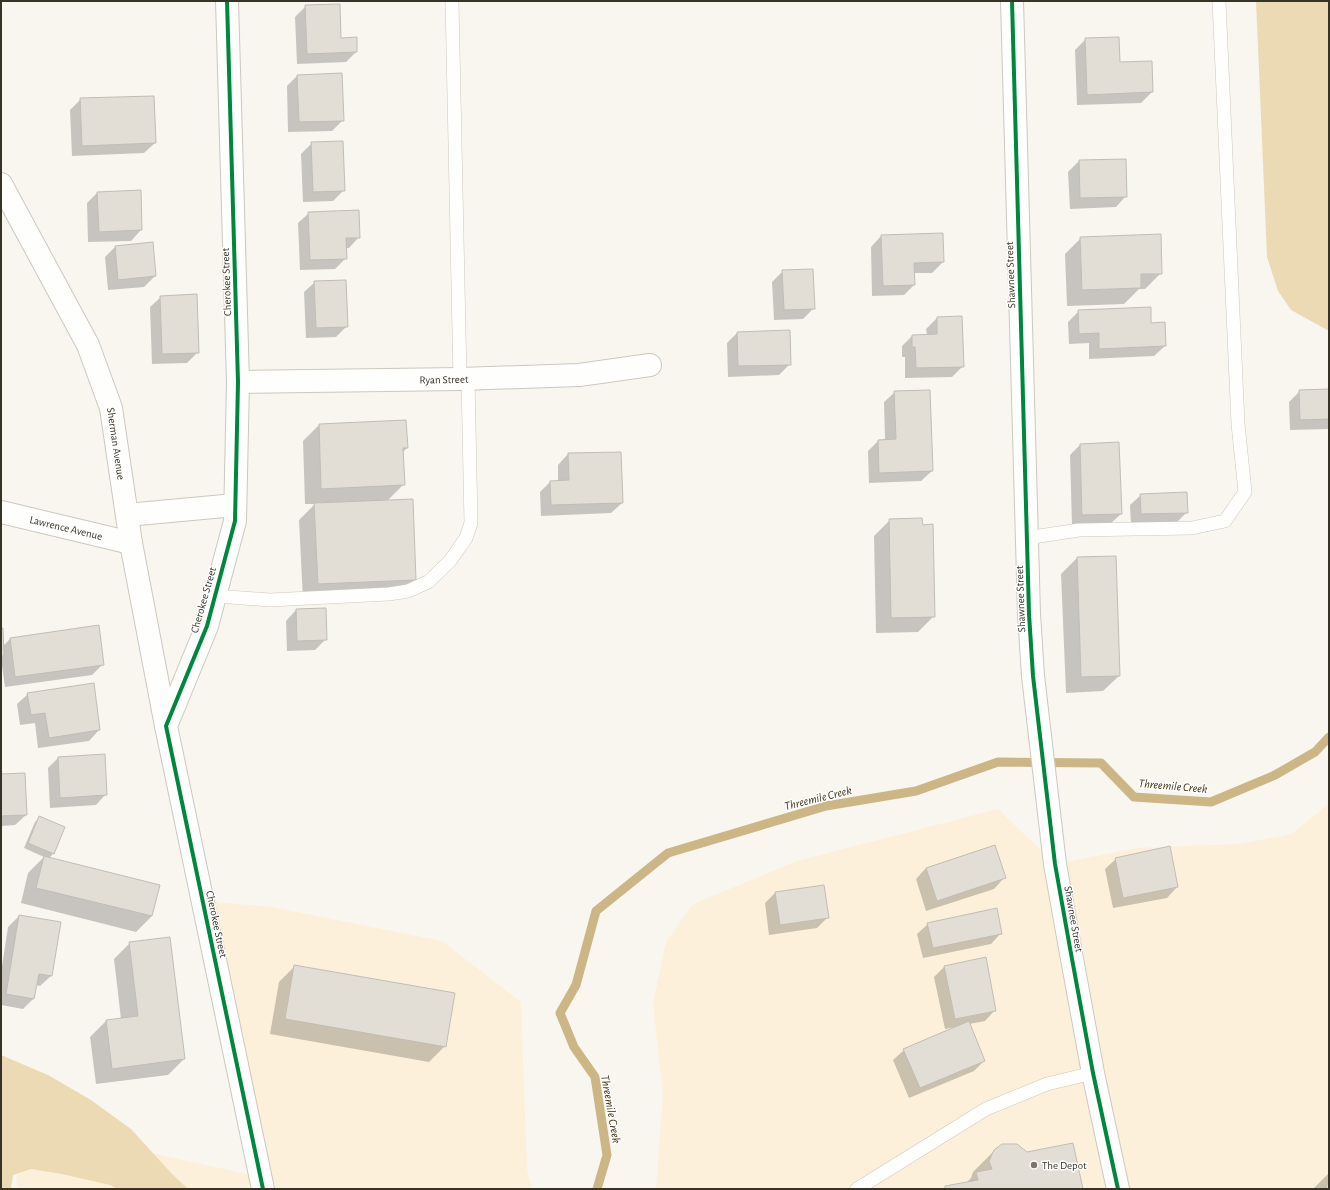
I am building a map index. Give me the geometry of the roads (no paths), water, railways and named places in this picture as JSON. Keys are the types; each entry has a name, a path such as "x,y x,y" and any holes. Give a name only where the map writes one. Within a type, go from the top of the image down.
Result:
{"street":[{"name":"Cherokee Street","path":"227,1 238,382 235,521 207,626 166,726 263,1189"},
{"name":"Shawnee Street","path":"1012,1 1026,538 1033,676 1055,864 1093,1073 1118,1189"},
{"name":"Sherman Avenue","path":"1,184 88,345 111,408 131,543 166,726"},
{"name":"Ryan Street","path":"238,382 464,379 580,375 650,365"},
{"path":"127,515 235,505"},
{"name":"Lawrence Avenue","path":"1,512 131,543"}],"lane":[{"path":"215,596 270,600 388,594 408,591 428,582 450,561 466,538 471,523 464,379 452,1"},
{"path":"1026,538 1079,530 1192,528 1225,521 1245,492 1238,424 1219,1"},
{"path":"857,1189 986,1109 1047,1084 1093,1073"}],"waterway":[{"name":"Threemile Creek","path":"597,1189 607,1155 595,1077 574,1047 560,1013 576,985 596,911 668,853 826,806 916,791 998,762 1101,763 1134,797 1211,802 1275,775 1315,752 1329,737"}],"place":[{"name":"The Depot","path":"1034,1165"}]}
